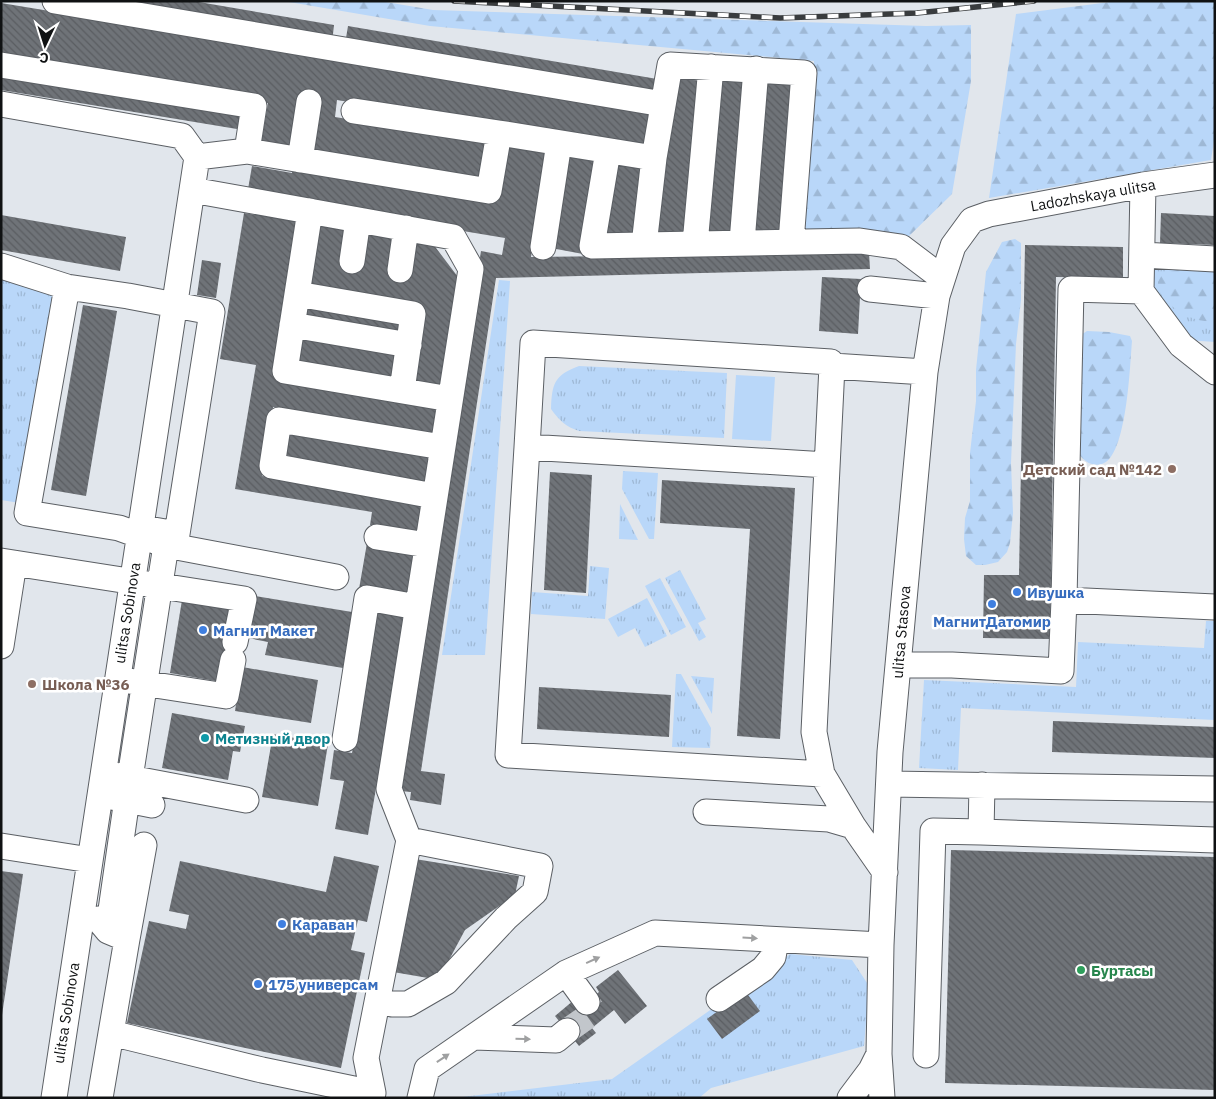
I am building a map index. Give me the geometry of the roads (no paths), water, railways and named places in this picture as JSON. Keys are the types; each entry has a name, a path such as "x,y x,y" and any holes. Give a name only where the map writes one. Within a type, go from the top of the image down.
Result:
{"street":[{"path":"55,1 663,104"},
{"path":"1,65 254,106 247,151"},
{"path":"644,245 654,158 670,65 804,73 791,242"},
{"path":"695,244 712,67"},
{"path":"742,242 756,69"},
{"path":"300,160 309,102"},
{"path":"1,104 182,136 197,157 247,151 489,191 499,133"},
{"path":"354,110 654,158"},
{"path":"542,247 559,143"},
{"path":"608,151 592,246 860,241 901,248 940,287"},
{"name":"ulitsa Sobinova","path":"54,1098 197,157"},
{"name":"Ladozhskaya ulitsa","path":"972,220 989,214 1144,185 1215,175"},
{"path":"1144,185 1141,291 1181,345 1215,372"},
{"path":"111,1033 371,1095 366,1058 409,840 389,789 470,269 453,237 192,190"},
{"path":"310,211 285,371 450,399"},
{"path":"352,261 358,220"},
{"name":"ulitsa Stasova","path":"882,1098 879,1054 881,945 889,784 925,372 940,287 953,246 972,220"},
{"path":"400,270 406,228"},
{"path":"1142,255 1215,259"},
{"path":"1,266 67,286 212,312 177,534 140,531 27,514 67,286"},
{"path":"870,289 940,287"},
{"path":"898,665 952,665 1061,671 1071,289 1141,291"},
{"path":"297,294 413,314 402,390"},
{"path":"292,325 409,345"},
{"path":"822,774 508,756 533,343 829,360 832,366 814,732 822,774 853,826 885,872"},
{"path":"832,366 925,372"},
{"path":"434,496 272,466 279,420 442,447"},
{"path":"526,447 828,465"},
{"path":"140,531 166,545 336,577"},
{"path":"377,537 427,545"},
{"path":"100,1098 111,1033 128,788 166,545"},
{"path":"1,646 8,562 244,599 226,696 117,679"},
{"path":"345,739 367,598 418,606"},
{"path":"1064,600 1215,605"},
{"path":"889,784 1215,789"},
{"path":"101,785 246,800"},
{"path":"981,832 982,785"},
{"path":"128,788 152,805"},
{"path":"706,812 829,820 853,826"},
{"path":"926,1055 933,831 1215,840"},
{"path":"378,1000 392,1004 408,1004 446,982 506,918 535,892 537,884 540,866 409,840"},
{"path":"118,935 144,844"},
{"path":"1,846 90,860"},
{"path":"83,902 118,935"},
{"path":"420,1098 427,1069 566,972 655,933 881,945"},
{"path":"719,999 763,969 773,957 776,940"},
{"path":"566,972 587,1002"},
{"path":"474,1037 556,1040 567,1032"},
{"name":"ulitsa Stasova","path":"850,1098 871,1070 879,1054"}],"tunnel":[{"path":"567,1031 594,1012 587,1002"}],"railway":[{"path":"454,1 780,18 917,13 1034,1"}],"place":[{"name":"Детский сад №142","path":"1172,469"},
{"name":"Ивушка","path":"1017,592"},
{"name":"МагнитДатомир","path":"992,604"},
{"name":"Магнит Макет","path":"203,630"},
{"name":"Школа №36","path":"32,684"},
{"name":"Метизный двор","path":"205,738"},
{"name":"Караван","path":"282,924"},
{"name":"Буртасы","path":"1081,970"},
{"name":"175 универсам","path":"258,984"}]}
